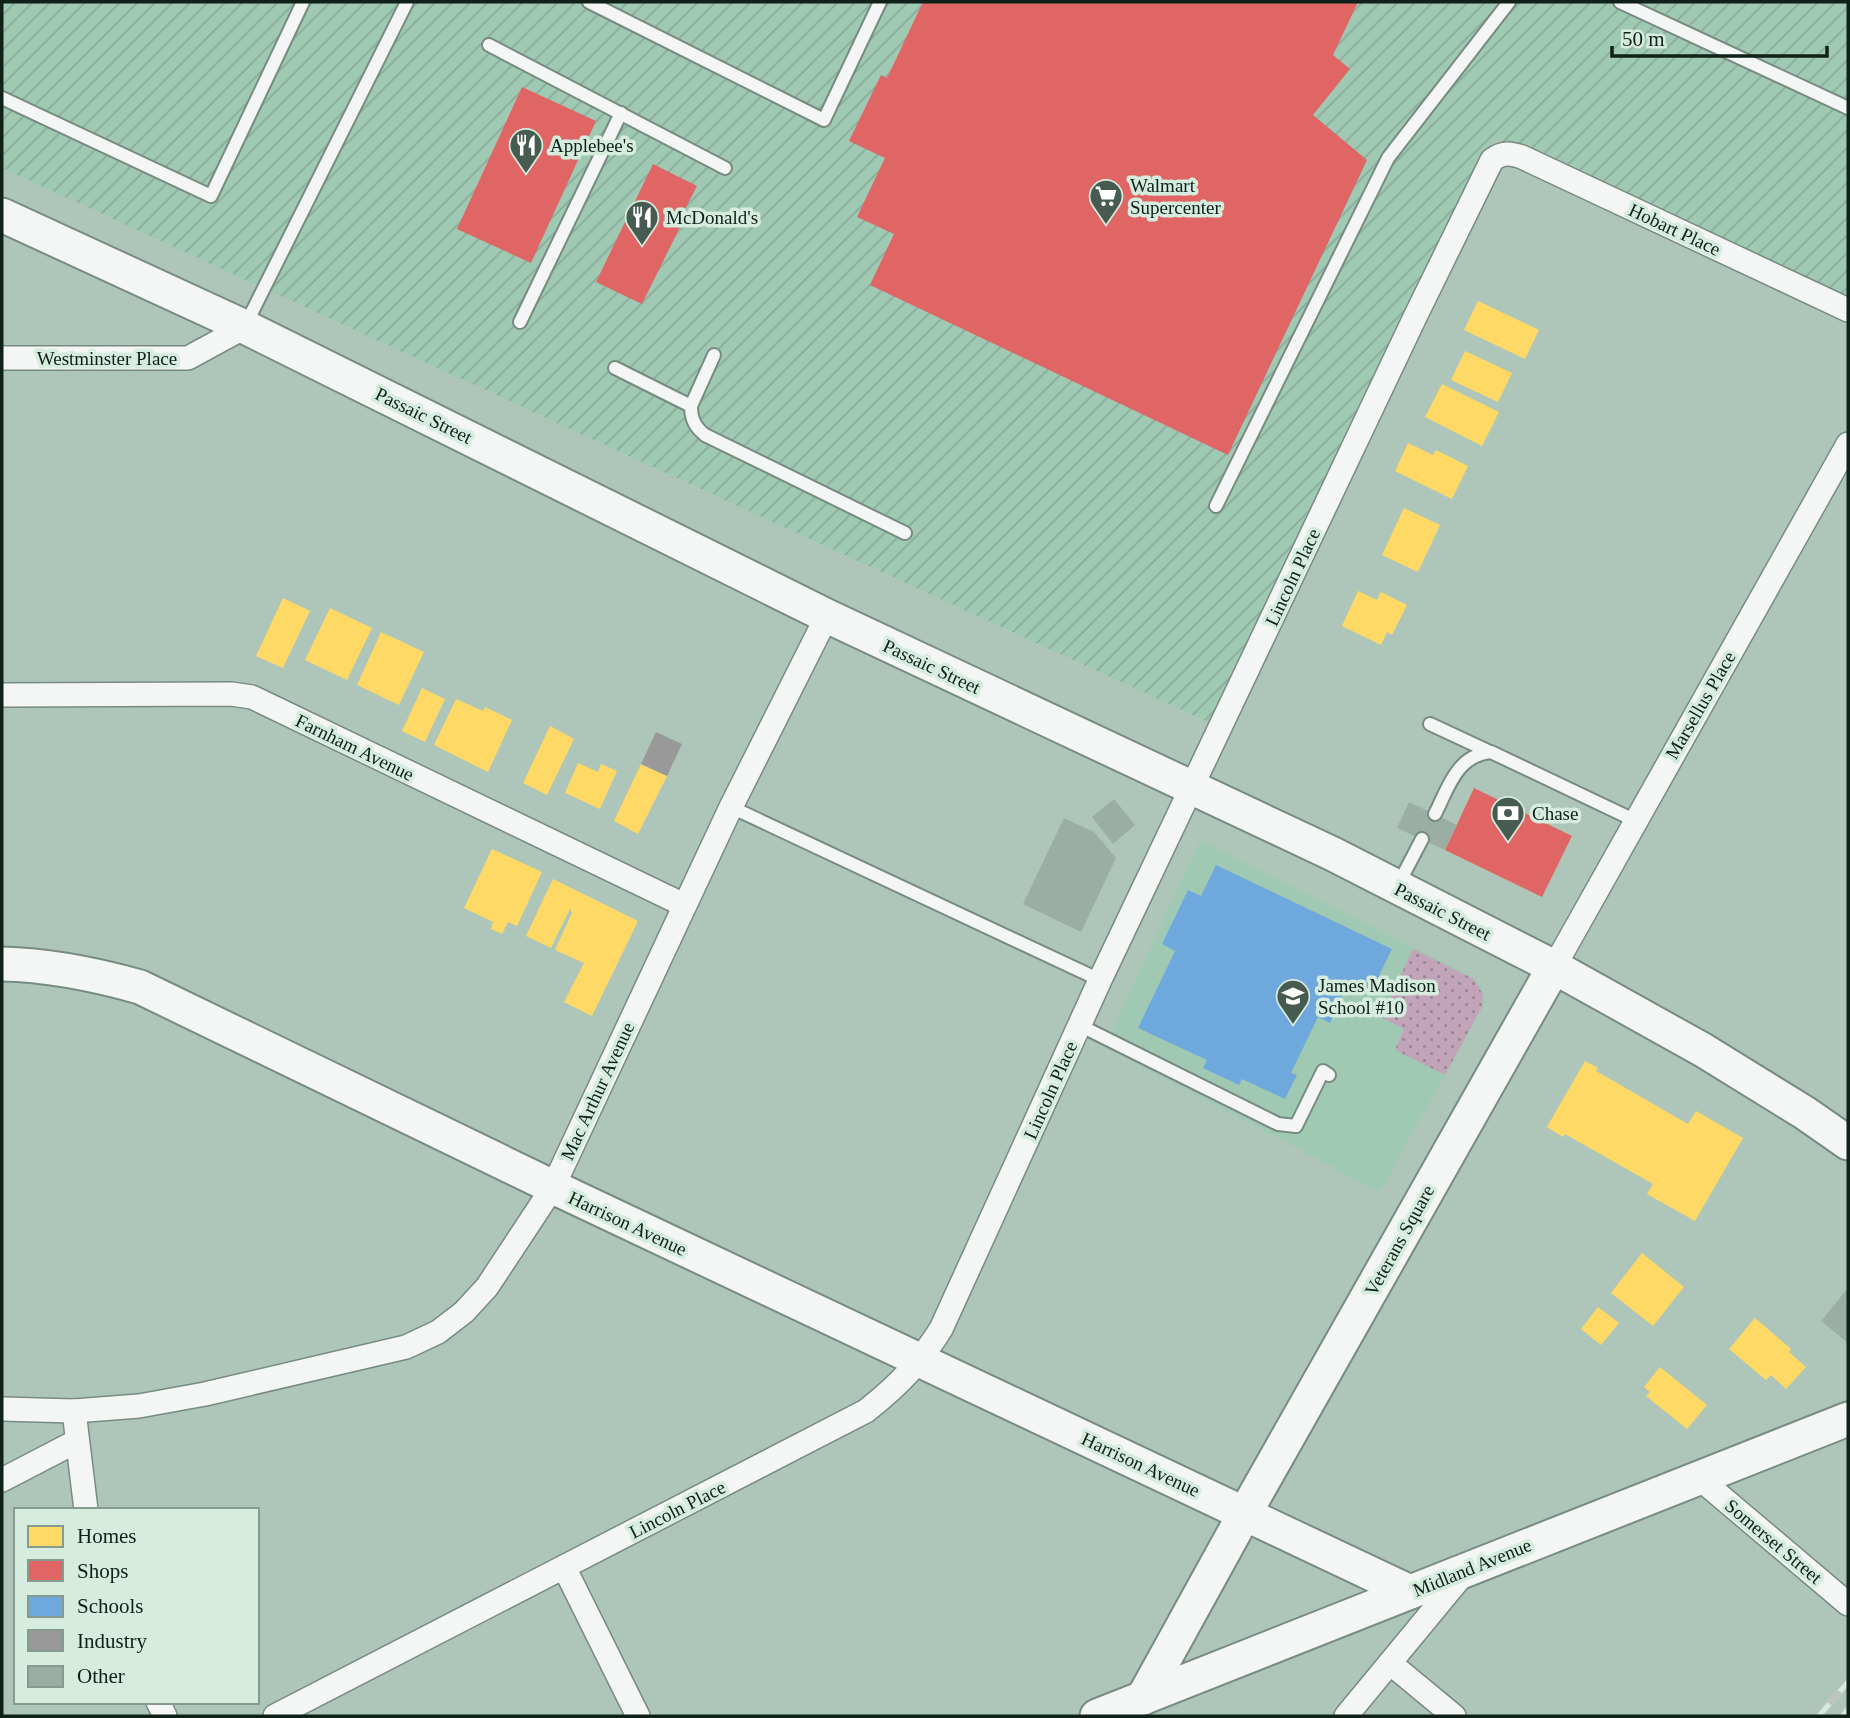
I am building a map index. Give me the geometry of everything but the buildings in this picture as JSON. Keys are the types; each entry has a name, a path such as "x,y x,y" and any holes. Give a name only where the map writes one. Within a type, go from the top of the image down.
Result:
{"street":[{"name":"Hobart Place","path":"1501,154 1522,157 1848,310"},
{"name":"Lincoln Place","path":"275,1716 866,1411 898,1385 921,1360 942,1329 1100,980 1485,170 1492,160 1501,154"},
{"name":"Passaic Street","path":"2,215 245,327 827,616 1333,854 1554,967 1703,1050 1848,1143"},
{"name":"Westminster Place","path":"2,358 188,358 245,327"},
{"name":"Marsellus Place","path":"1554,967 1634,820 1848,444"},
{"name":"Mac Arthur Avenue","path":"2,1409 74,1411 139,1406 205,1394 406,1347 438,1332 464,1312 487,1287 552,1188 731,807 827,616"},
{"name":"Farnham Avenue","path":"2,695 231,694 252,697 684,905"},
{"name":"Harrison Avenue","path":"2,964 37,965 92,974 140,987 552,1188 1245,1513"},
{"name":"Veterans Square","path":"1143,1698 1554,967"},
{"path":"74,1411 86,1508"},
{"name":"Midland Avenue","path":"1097,1716 1848,1419"},
{"path":"2,1480 77,1441"},
{"name":"Somerset Street","path":"1699,1478 1848,1604"},
{"path":"1245,1513 1410,1592"},
{"path":"564,1567 638,1716"},
{"path":"1346,1716 1467,1569"},
{"path":"1390,1663 1454,1716"}],"lane":[{"path":"2,98 211,196 303,2"},
{"path":"245,327 407,2"},
{"path":"589,2 824,120 880,2"},
{"path":"1216,506 1388,158 1509,2"},
{"path":"1620,2 1848,108"},
{"path":"489,45 725,167"},
{"path":"520,321 621,113"},
{"path":"714,355 691,407 691,415 697,429 905,533"},
{"path":"615,368 691,407"},
{"path":"1430,724 1634,820"},
{"path":"1435,814 1458,769 1469,758 1491,752"},
{"path":"731,807 1100,980"},
{"path":"1396,887 1422,839"},
{"path":"1079,1025 1278,1124 1296,1126 1323,1072 1329,1074"}],"shaded area":[{"path":"2,2 1848,2 1848,303 1494,138 1217,726 2,168"},
{"name":"James Madison School #10","path":"1200,840 1476,979 1480,984 1485,1002 1380,1192 1105,1047"},
{"path":"1413,949 1474,979 1483,995 1482,1007 1445,1075 1395,1050 1404,1029 1381,1017"}],"railway":[{"path":"1819,1716 1848,1682"},
{"path":"1843,1716 1848,1709"}],"place":[{"name":"Applebee's","path":"526,175"},
{"name":"Walmart Supercenter","path":"1106,226"},
{"name":"McDonald's","path":"642,247"},
{"name":"Chase","path":"1508,843"},
{"name":"James Madison School #10","path":"1293,1026"}]}
